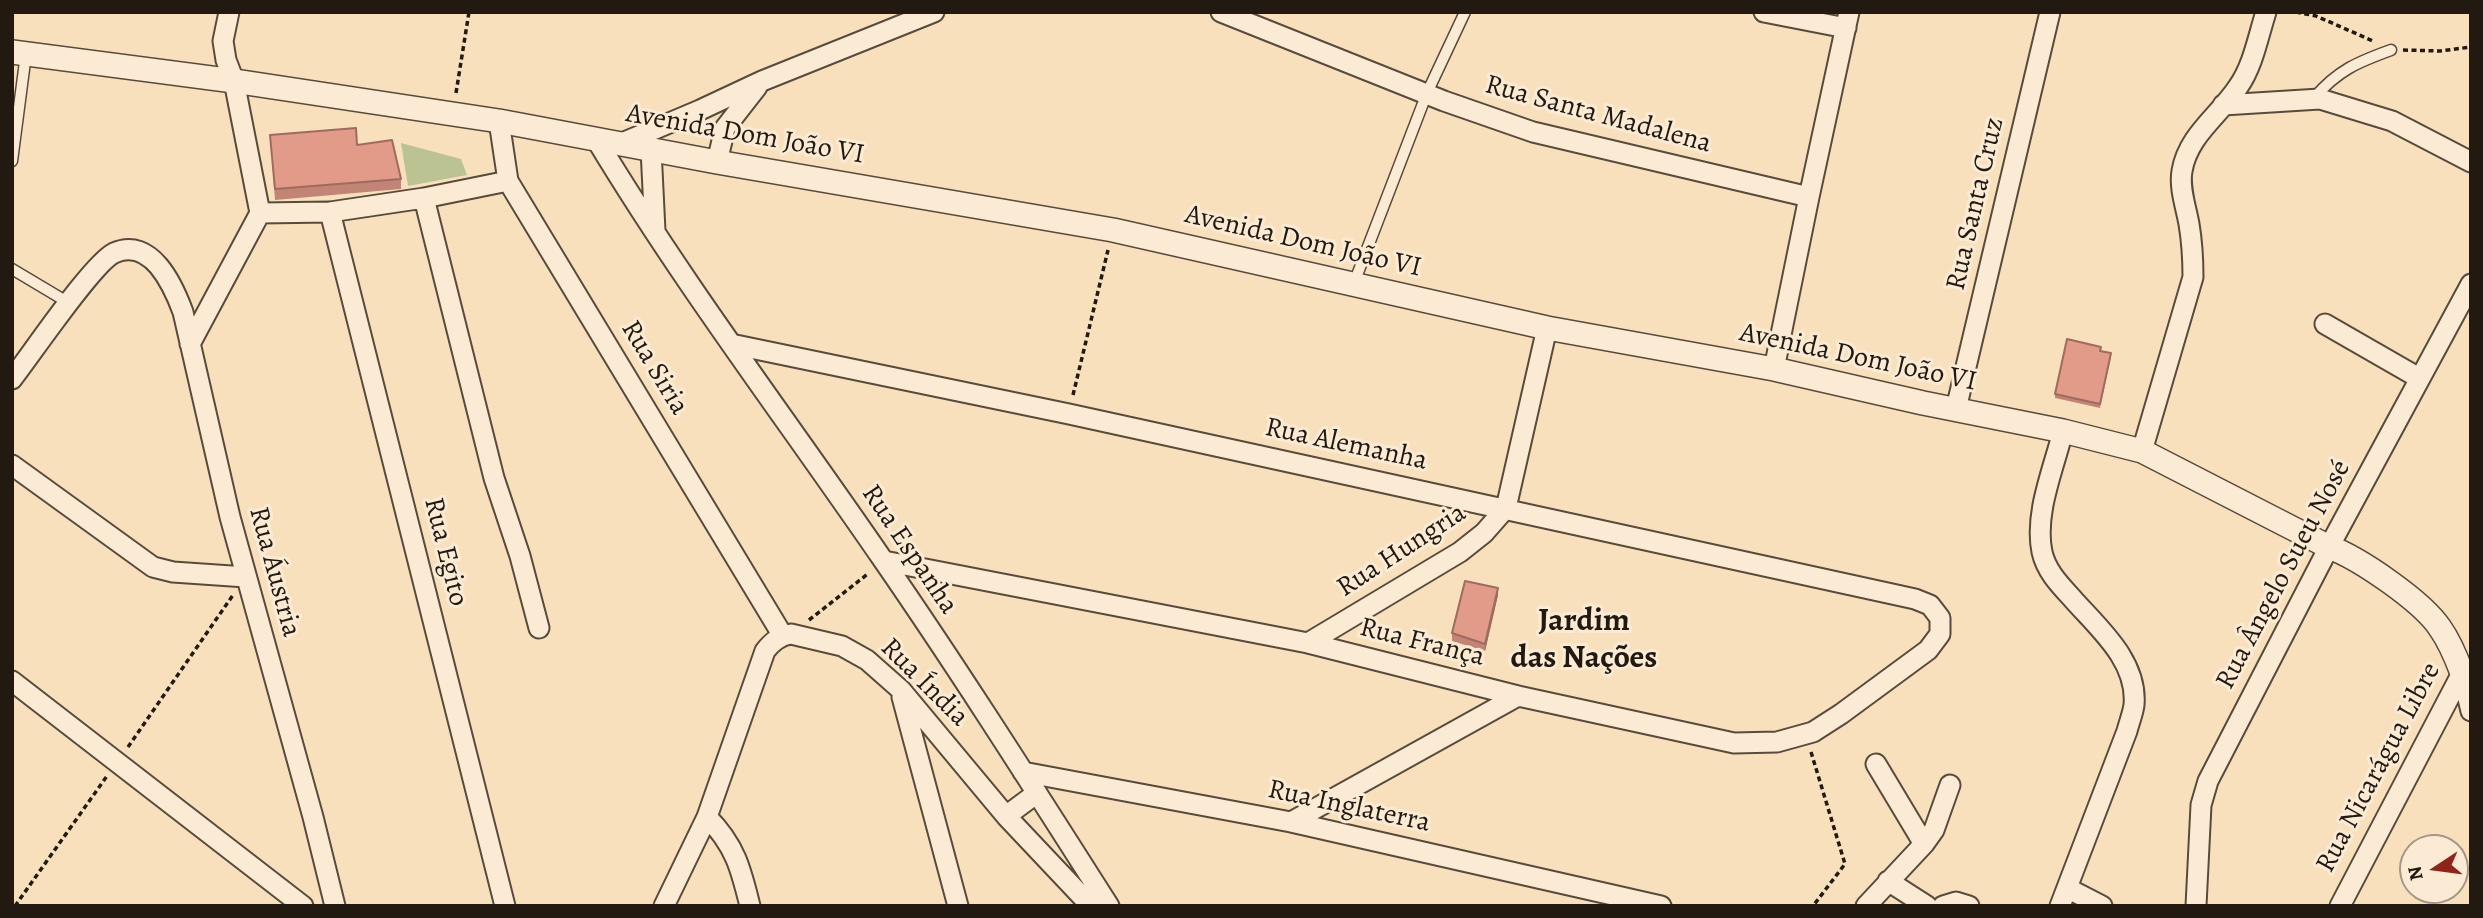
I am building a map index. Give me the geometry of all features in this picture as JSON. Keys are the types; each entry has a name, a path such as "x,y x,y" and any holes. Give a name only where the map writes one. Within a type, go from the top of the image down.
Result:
{"street":[{"path":"190,344 260,213 234,81 226,60 223,41 229,12"},
{"path":"622,143 762,80 934,12"},
{"name":"Rua Santa Madalena","path":"1222,12 1488,118 1533,132 1809,197"},
{"path":"1764,12 1848,20 1774,369"},
{"name":"Rua Santa Cruz","path":"1956,409 2050,12"},
{"path":"2142,451 2193,277 2193,251 2182,191 2181,173 2186,154 2200,130 2238,88 2247,72 2266,12"},
{"name":"Avenida Dom João VI","path":"19,53 234,81 499,121 1113,230 1546,328 1774,369 2063,431 2142,451 2329,547 2346,553 2423,609 2439,626 2466,666 2471,711"},
{"path":"718,162 725,128 762,80"},
{"path":"2223,106 2314,98 2392,121 2471,162"},
{"path":"691,114 714,121 725,128"},
{"name":"Rua Siria","path":"499,121 509,181 787,635"},
{"name":"Rua Espanha","path":"596,139 732,344 884,561 1109,906"},
{"path":"651,149 655,231"},
{"path":"260,213 330,212 424,198 509,181"},
{"path":"424,198 494,478 520,556 539,628"},
{"name":"Rua Egito","path":"330,212 505,906"},
{"name":"Rua Áustria","path":"69,303 94,271 114,253 132,250 151,257 172,283 183,312 246,577 335,906"},
{"name":"Rua Ângelo Sueu Nosé","path":"2196,906 2201,805 2208,781 2418,378 2471,284"},
{"path":"14,372 69,303"},
{"path":"2325,324 2418,378"},
{"name":"Rua Hungria","path":"1308,643 1460,552 1484,533 1506,508 1546,328"},
{"name":"Rua Alemanha","path":"732,344 1506,508 1916,599 1930,605 1940,618"},
{"path":"2063,431 2043,509 2040,531 2042,552 2053,577 2109,640 2123,659 2133,682 2134,705 2127,731 2064,897 2102,906"},
{"path":"12,465 153,567 173,572 246,577"},
{"name":"Rua França","path":"884,561 1308,643 1518,696 1734,743 1777,742 1813,732 1928,650 1940,634 1940,618"},
{"path":"664,906 707,817 760,662 772,642 787,635"},
{"name":"Rua Índia","path":"787,635 842,646 867,660 901,691 1006,816 1091,906"},
{"name":"Rua Nicarágua Libre","path":"2340,906 2466,666"},
{"path":"12,681 303,906"},
{"path":"901,691 958,906"},
{"path":"1292,822 1518,696"},
{"path":"1876,764 1924,844"},
{"name":"Rua Inglaterra","path":"1023,772 1292,822 1661,906"},
{"path":"1866,906 1924,844 1941,814 1950,785"},
{"path":"1006,816 1037,793"},
{"path":"707,817 732,848 742,872 750,906"},
{"path":"1888,881 1927,906"},
{"path":"1943,906 1956,902 1969,906"}],"lane":[{"path":"1354,283 1427,93 1465,12"},
{"path":"2314,98 2345,69 2391,50"},
{"path":"12,161 19,53"},
{"path":"12,269 69,303"}],"path":[{"path":"452,116 469,12"},
{"path":"1069,414 1113,230"},
{"path":"787,635 884,561"},
{"path":"15,906 246,577"},
{"path":"1805,734 1845,864 1813,906"}],"green space":[{"path":"401,143 461,159 467,175 408,186"}],"building":[{"path":"356,128 357,145 392,140 401,179 275,189 270,135"},
{"path":"2067,339 2101,347 2100,351 2111,353 2100,404 2055,394"},
{"path":"1465,581 1498,588 1485,644 1452,633"}],"district":[{"name":"Jardim das Nações","path":"1584,640"}]}
